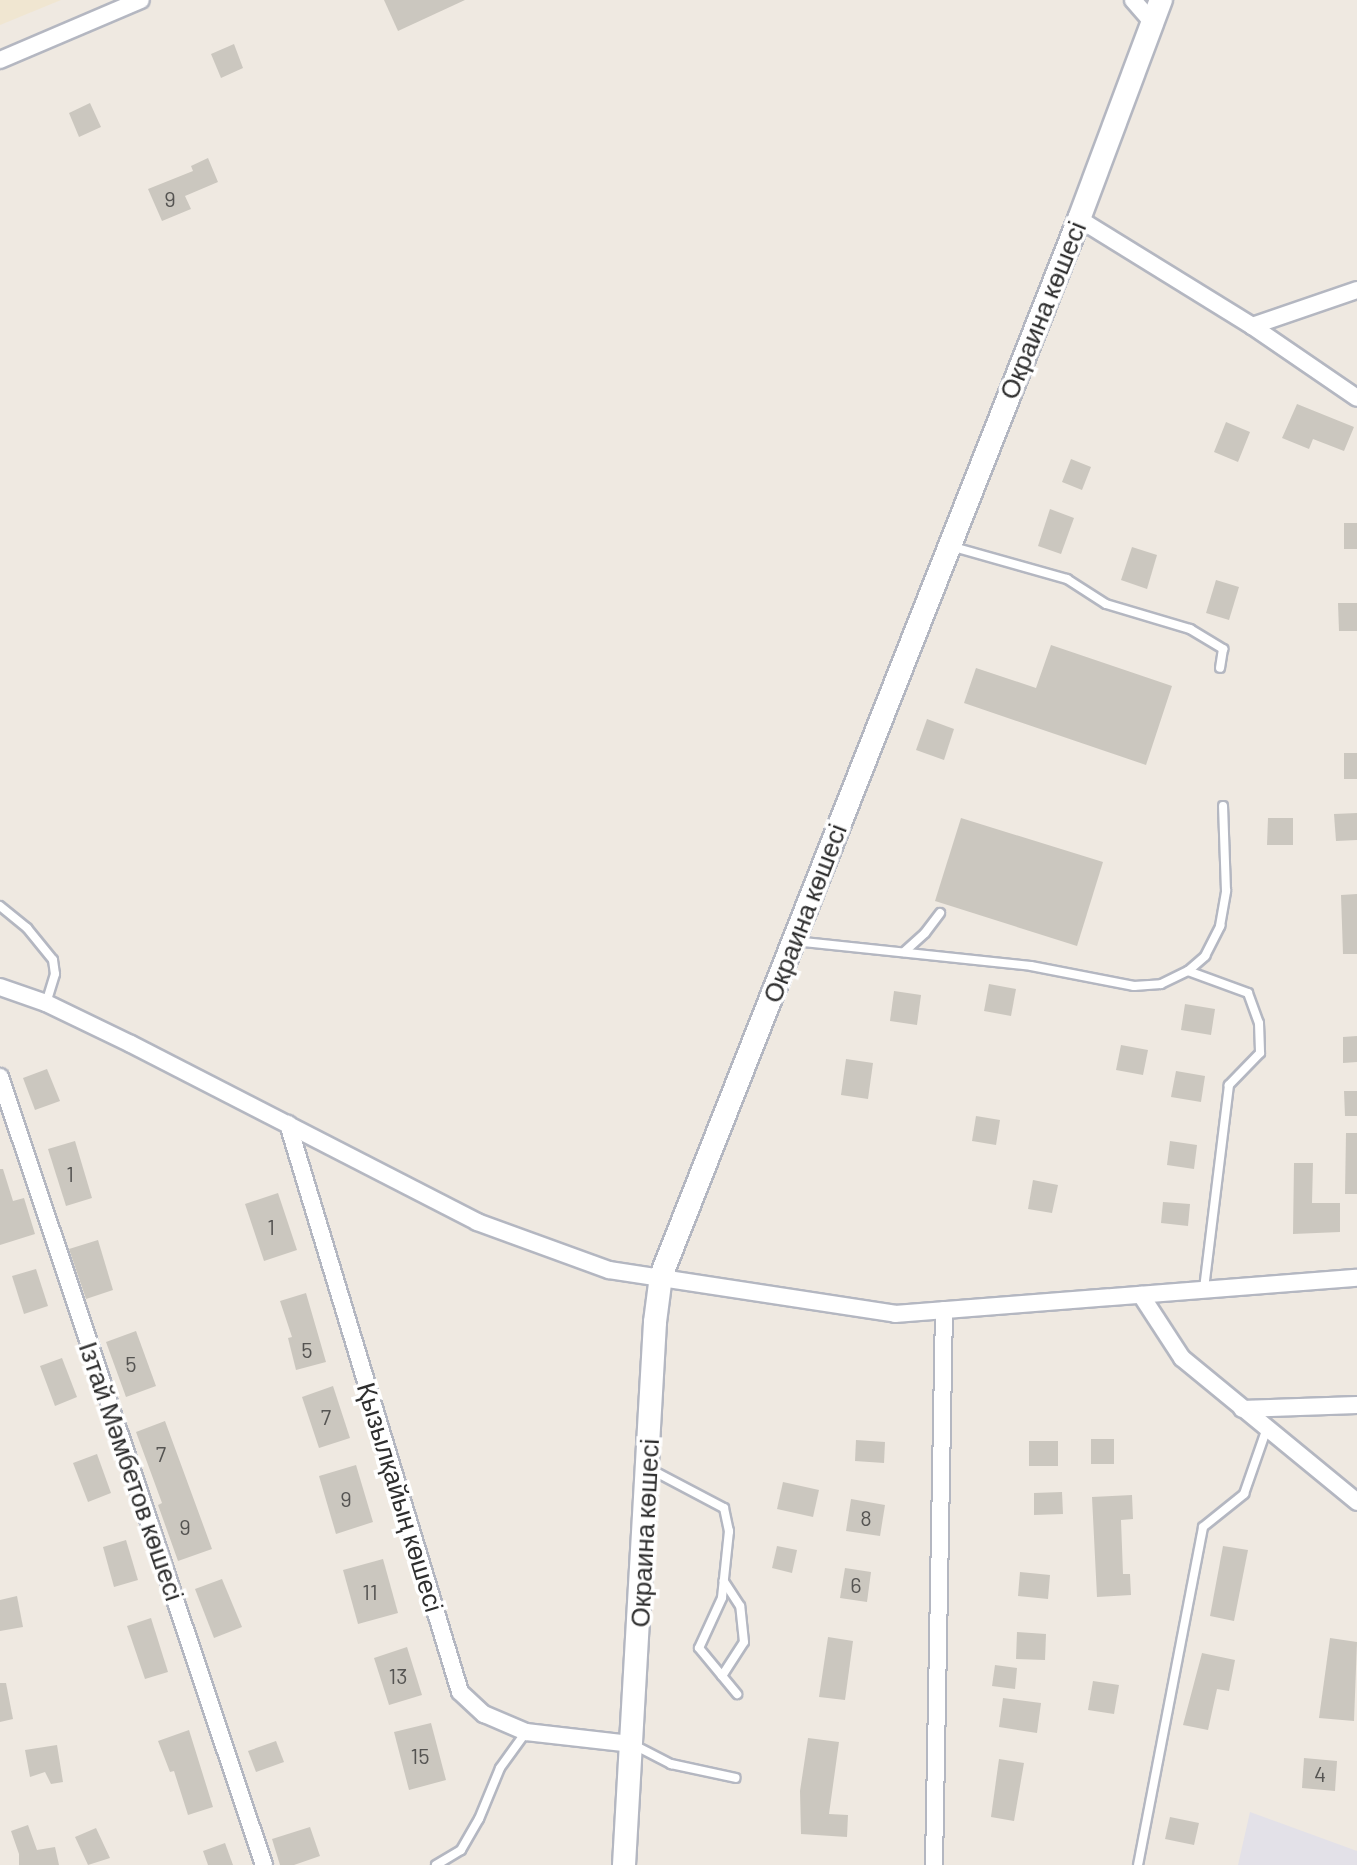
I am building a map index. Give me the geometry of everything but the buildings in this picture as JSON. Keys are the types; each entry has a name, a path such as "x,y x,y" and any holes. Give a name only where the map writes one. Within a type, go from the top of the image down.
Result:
{"street":[{"path":"0,60 141,0"},
{"path":"1133,0 1152,22"},
{"name":"Окраина көшесі","path":"624,1865 661,1276 1079,219 1161,0"},
{"path":"1079,219 1252,326 1357,398"},
{"path":"1252,326 1357,290"},
{"path":"0,987 46,1003 477,1222 609,1270 895,1314 1357,1278"},
{"name":"Ізтай Мәмбетов көшесі","path":"0,1077 264,1865"},
{"name":"Қызылқайың көшесі","path":"288,1124 460,1692 484,1714 526,1732 632,1744"},
{"path":"1141,1295 1182,1358 1357,1502"},
{"path":"934,1865 944,1310"},
{"path":"1242,1409 1357,1405"}],"lane":[{"path":"949,546 1067,579 1106,604 1190,629 1223,649 1220,668"},
{"path":"793,941 1031,966 1134,986 1161,984 1188,971 1205,956 1220,926 1226,891 1223,806"},
{"path":"0,906 27,928 53,960 55,974 46,1003"},
{"path":"904,952 925,933 940,913"},
{"path":"1188,971 1248,993 1259,1023 1260,1053 1229,1085 1204,1290"},
{"path":"1138,1865 1203,1527 1244,1494 1267,1428"},
{"path":"648,1468 724,1508 729,1531 722,1598 699,1648 737,1694"},
{"path":"722,1676 744,1642 740,1606 724,1580"},
{"path":"436,1865 461,1850 479,1819 500,1768 526,1732"},
{"path":"632,1744 671,1764 736,1778"}],"shaded area":[{"path":"0,0 61,0 0,25"},
{"path":"1250,1812 1357,1851 1357,1865 1238,1865"}]}
